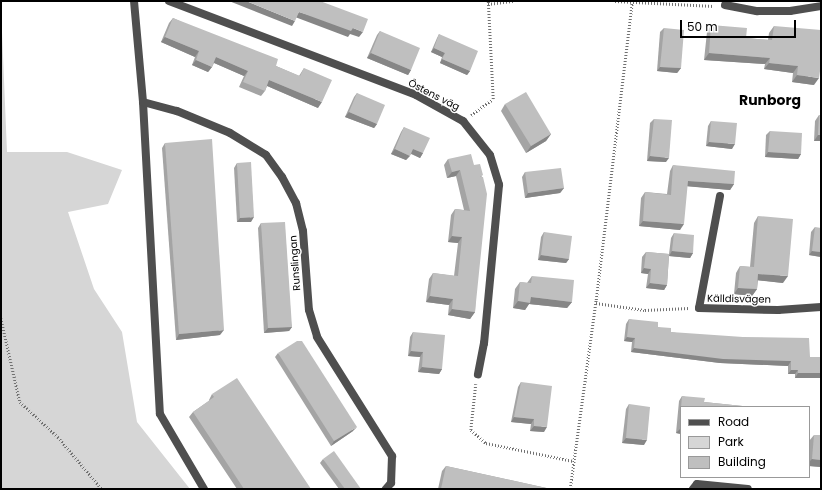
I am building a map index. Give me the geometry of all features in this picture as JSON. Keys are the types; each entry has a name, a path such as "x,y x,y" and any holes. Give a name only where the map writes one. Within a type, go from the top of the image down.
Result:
{"street":[{"path":"134,1 143,102 160,414 204,489"},
{"name":"Östens väg","path":"169,1 416,95 463,121 490,155 499,185 484,343 478,374"},
{"path":"725,6 757,11 790,11 821,6"},
{"name":"Runslingan","path":"143,102 177,111 230,132 266,155 282,176 296,203 303,231 308,310 317,338 392,456 391,483 386,489"},
{"name":"Källdisvägen","path":"720,196 699,308 778,310 821,307"},
{"path":"693,489 697,484 748,489"}],"path":[{"path":"463,121 493,99 488,2 513,1"},
{"path":"615,1 632,1 698,7 725,6"},
{"path":"570,489 596,303 632,1"},
{"path":"596,303 645,310 699,308"},
{"path":"1,318 20,402 58,437 102,489"},
{"path":"478,374 471,412 471,430 486,443 573,461"}],"green space":[{"path":"1,8 7,152 67,152 122,170 108,204 68,212 94,289 122,332 137,422 190,489 1,489"}],"building":[{"path":"246,1 320,1 368,19 363,32 353,28 351,31 299,12 295,21"},
{"path":"173,18 278,59 276,66 300,76 304,68 332,80 322,102 269,80 265,91 243,82 248,71 216,57 212,67 196,60 199,51 165,37"},
{"path":"711,25 747,28 746,38 772,40 774,26 821,30 821,64 819,78 797,75 798,66 769,63 770,58 709,53"},
{"path":"664,28 684,30 681,68 660,67"},
{"path":"380,31 420,48 411,70 371,53"},
{"path":"439,34 478,51 470,71 442,59 445,53 434,48"},
{"path":"526,92 551,134 531,146 505,104"},
{"path":"357,93 385,105 377,124 349,112"},
{"path":"819,115 821,115 821,135 818,135"},
{"path":"654,119 672,120 669,158 650,156"},
{"path":"711,121 737,123 735,144 709,142"},
{"path":"404,127 430,138 423,153 413,149 410,156 395,149"},
{"path":"770,131 802,133 801,154 768,152"},
{"path":"212,139 224,330 179,334 165,143"},
{"path":"471,154 474,165 480,164 483,175 480,177 483,177 487,194 475,312 452,309 453,299 430,296 433,273 458,276 462,237 452,236 455,209 470,211 460,170 452,172 448,159"},
{"path":"251,162 254,217 240,218 237,163"},
{"path":"673,165 735,171 734,184 688,181 684,224 643,221 645,192 671,195"},
{"path":"561,168 564,188 528,193 525,172"},
{"path":"758,216 793,219 788,276 758,274 757,289 738,288 740,266 754,267"},
{"path":"285,222 292,327 268,328 261,223"},
{"path":"815,227 821,228 821,252 812,251"},
{"path":"544,232 572,236 569,259 541,255"},
{"path":"674,233 694,235 693,253 672,251"},
{"path":"646,252 669,254 667,285 650,283 651,269 644,268"},
{"path":"532,276 574,280 572,302 531,297 530,303 518,301 520,282 531,283"},
{"path":"629,319 658,322 658,327 671,328 671,332 743,337 809,338 810,357 821,357 821,373 798,373 798,370 791,370 791,361 723,359 634,348 635,338 627,337"},
{"path":"413,332 445,335 442,369 422,367 423,352 411,351"},
{"path":"297,341 302,341 357,427 334,441 278,353"},
{"path":"237,378 311,489 244,489 193,412 214,397 212,394"},
{"path":"521,382 552,386 547,427 534,426 534,419 514,417"},
{"path":"682,396 705,398 704,402 742,406 681,406"},
{"path":"629,404 650,407 647,440 626,438"},
{"path":"814,435 821,435 821,460 812,459"},
{"path":"334,451 361,489 345,489 323,459"},
{"path":"446,466 551,489 441,489"}],"district":[{"name":"Runborg","path":"770,100"}]}
